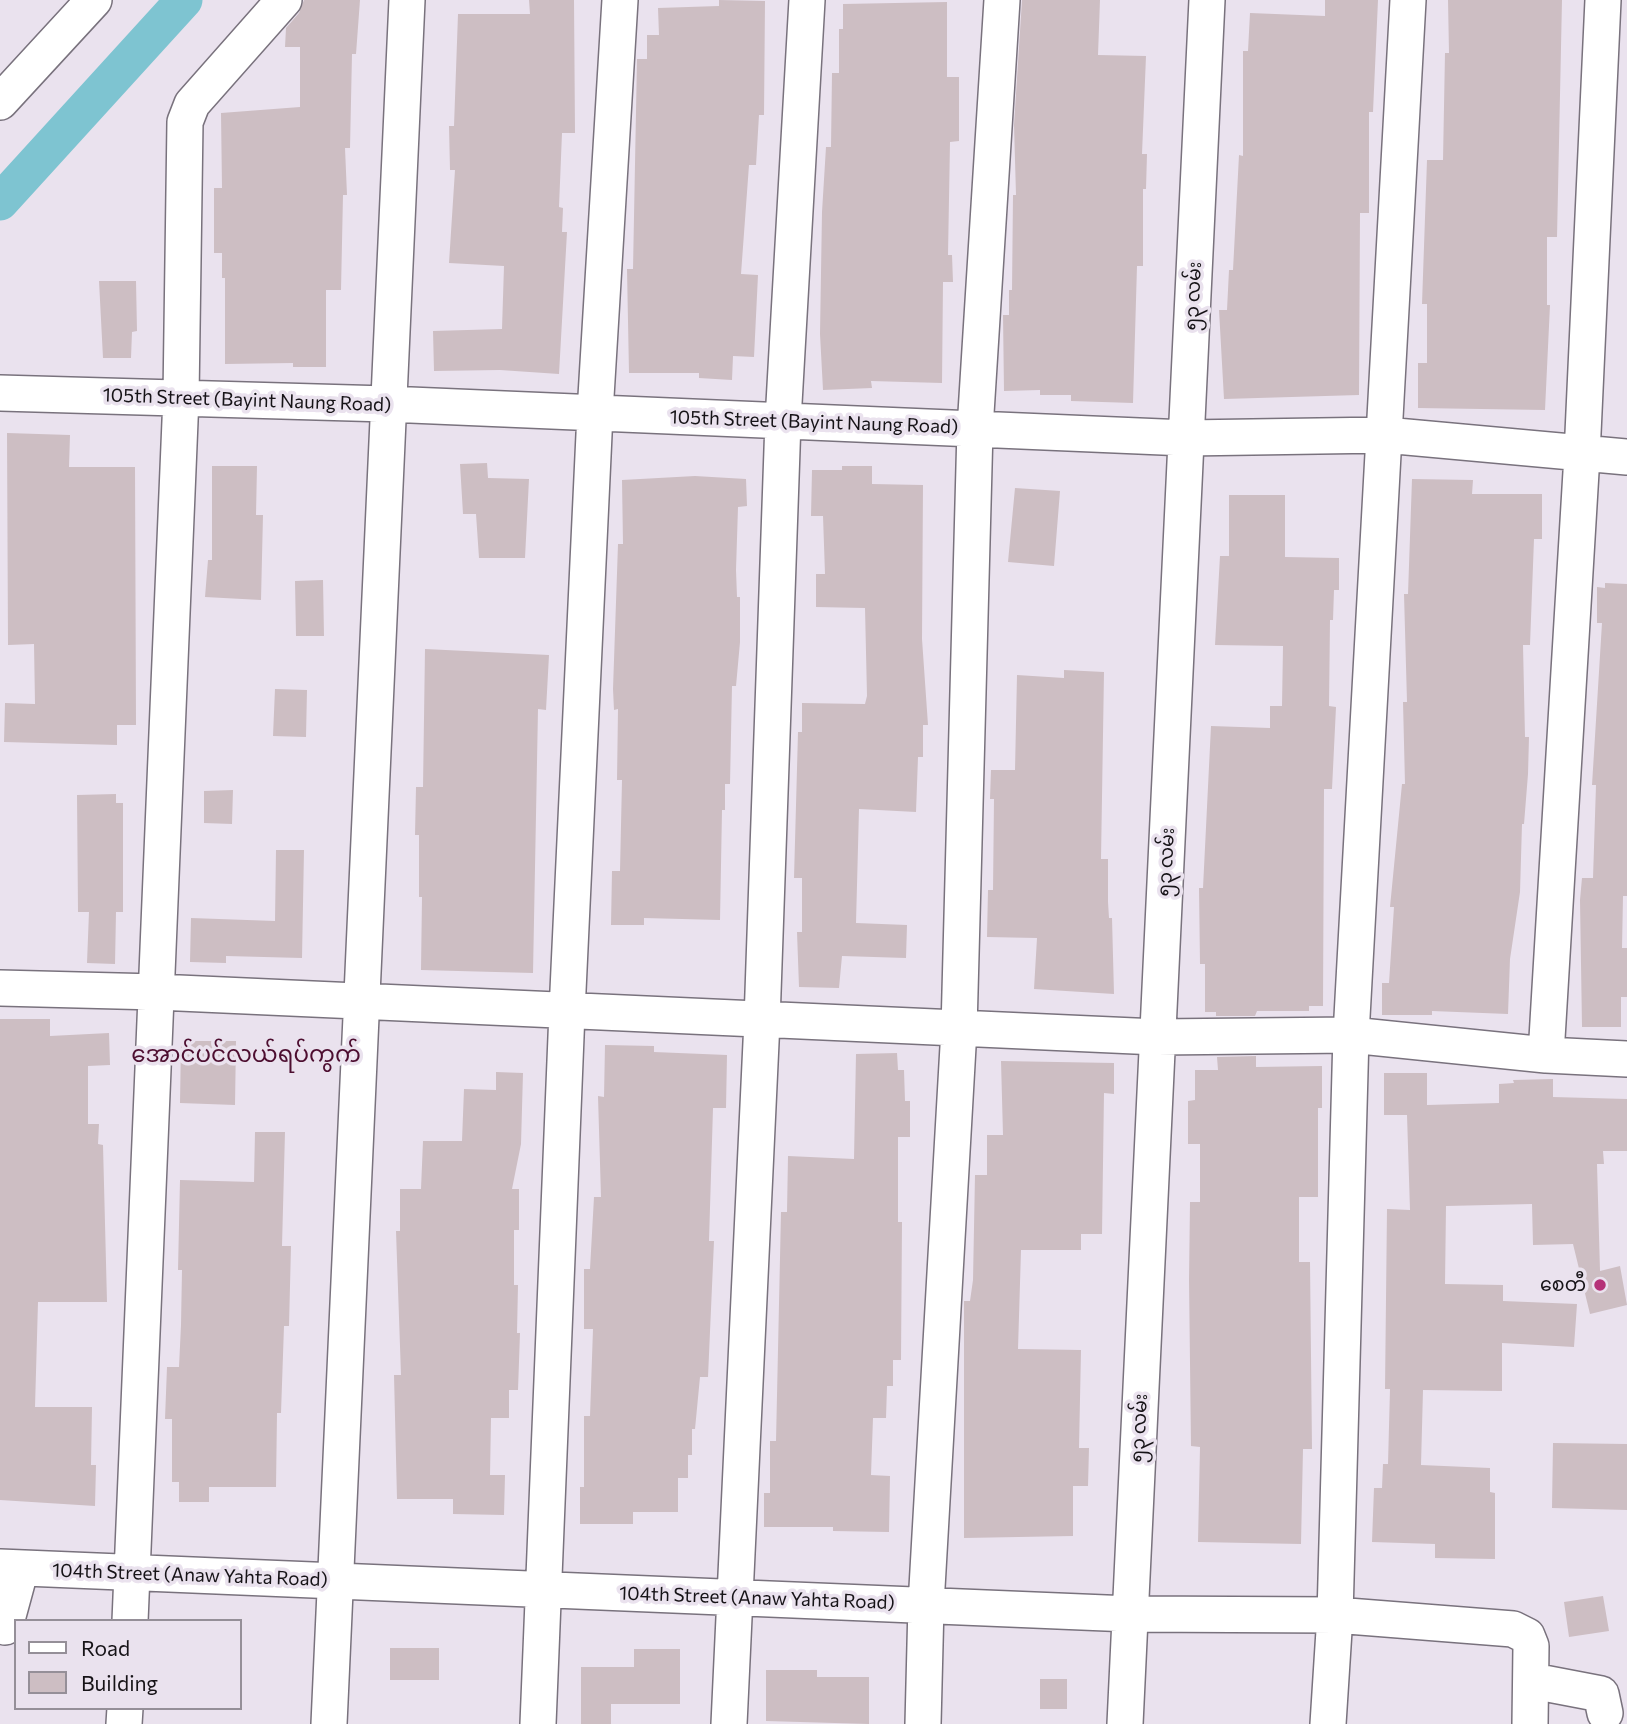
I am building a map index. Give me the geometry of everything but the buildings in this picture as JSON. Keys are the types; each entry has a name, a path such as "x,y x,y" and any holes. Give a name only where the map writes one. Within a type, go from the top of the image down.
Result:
{"street":[{"path":"0,102 93,0"},
{"path":"130,1619 181,397 185,122 192,104 285,0"},
{"path":"329,1724 407,0"},
{"path":"538,1724 546,1589 567,1012 596,413 620,0"},
{"path":"729,1724 762,1021 783,421 807,0"},
{"path":"923,1724 926,1605 959,1029 975,429 1002,0"},
{"name":"၅၃ လမ်း","path":"1125,1724 1206,0"},
{"path":"1328,1724 1335,1615 1351,1035 1408,0"},
{"path":"1546,1055 1581,455 1603,0"},
{"name":"105th Street (Bayint Naung Road)","path":"0,393 387,404 1186,438 1385,435 1581,455 1627,457"},
{"path":"0,988 157,992 1157,1037 1351,1035 1546,1055 1627,1059"},
{"path":"5,1627 11,1568"},
{"name":"104th Street (Anaw Yahta Road)","path":"11,1568 1130,1614 1335,1615 1513,1629 1527,1636 1531,1646 1533,1681"},
{"path":"1530,1724 1533,1681 1601,1694 1605,1713"}],"waterway":[{"path":"0,202 184,0"}],"place":[{"name":"စေတီ","path":"1600,1285"}],"district":[{"name":"အောင်ပင်လယ်ရပ်ကွက်","path":"246,1054"}]}
